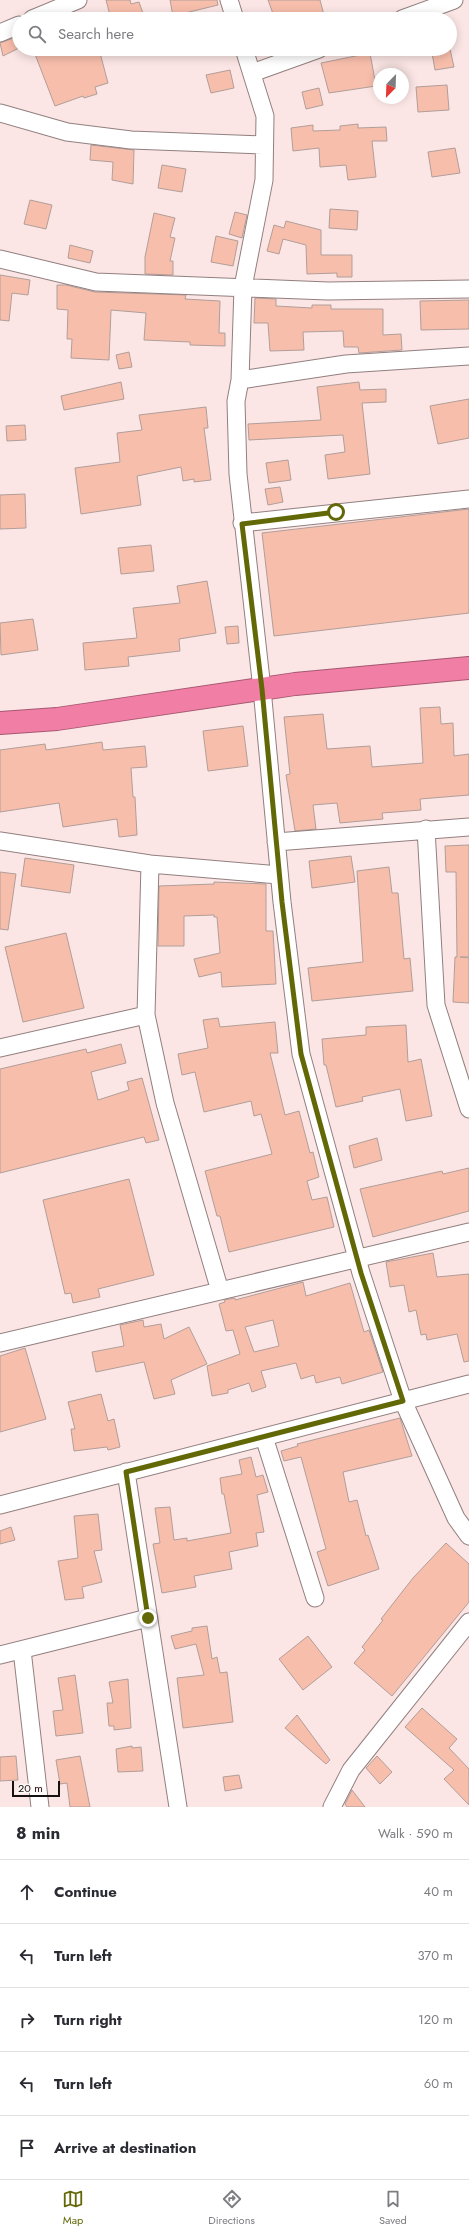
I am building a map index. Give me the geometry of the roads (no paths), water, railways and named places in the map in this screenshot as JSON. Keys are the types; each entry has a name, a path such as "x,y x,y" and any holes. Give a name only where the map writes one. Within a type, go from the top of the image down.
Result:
{"highway":[{"path":"0,723 57,719 262,689 469,668"}],"street":[{"path":"49,12 78,0"},
{"path":"229,0 233,12"},
{"path":"421,12 454,0"},
{"path":"0,33 12,28"},
{"path":"246,56 265,116 264,180 243,287 240,380 236,401 238,474 242,524 262,689 279,875 301,1054 357,1259 403,1401 456,1518 469,1536"},
{"path":"252,73 299,56"},
{"path":"0,114 67,132 131,140 264,145"},
{"path":"0,259 96,282 328,291 469,290"},
{"path":"240,380 346,364 469,356"},
{"path":"242,524 469,499"},
{"path":"276,842 426,829 469,827"},
{"path":"426,829 436,1005 465,1086 469,1109"},
{"path":"0,841 150,864 279,875"},
{"path":"150,864 146,1015 165,1103 220,1291"},
{"path":"0,1048 146,1015"},
{"path":"0,1343 469,1232"},
{"path":"0,1505 469,1384"},
{"path":"264,1437 315,1598"},
{"path":"126,1472 178,1807"},
{"path":"0,1654 22,1650 148,1618"},
{"path":"332,1807 351,1770 469,1622"},
{"path":"22,1650 40,1807"}]}
